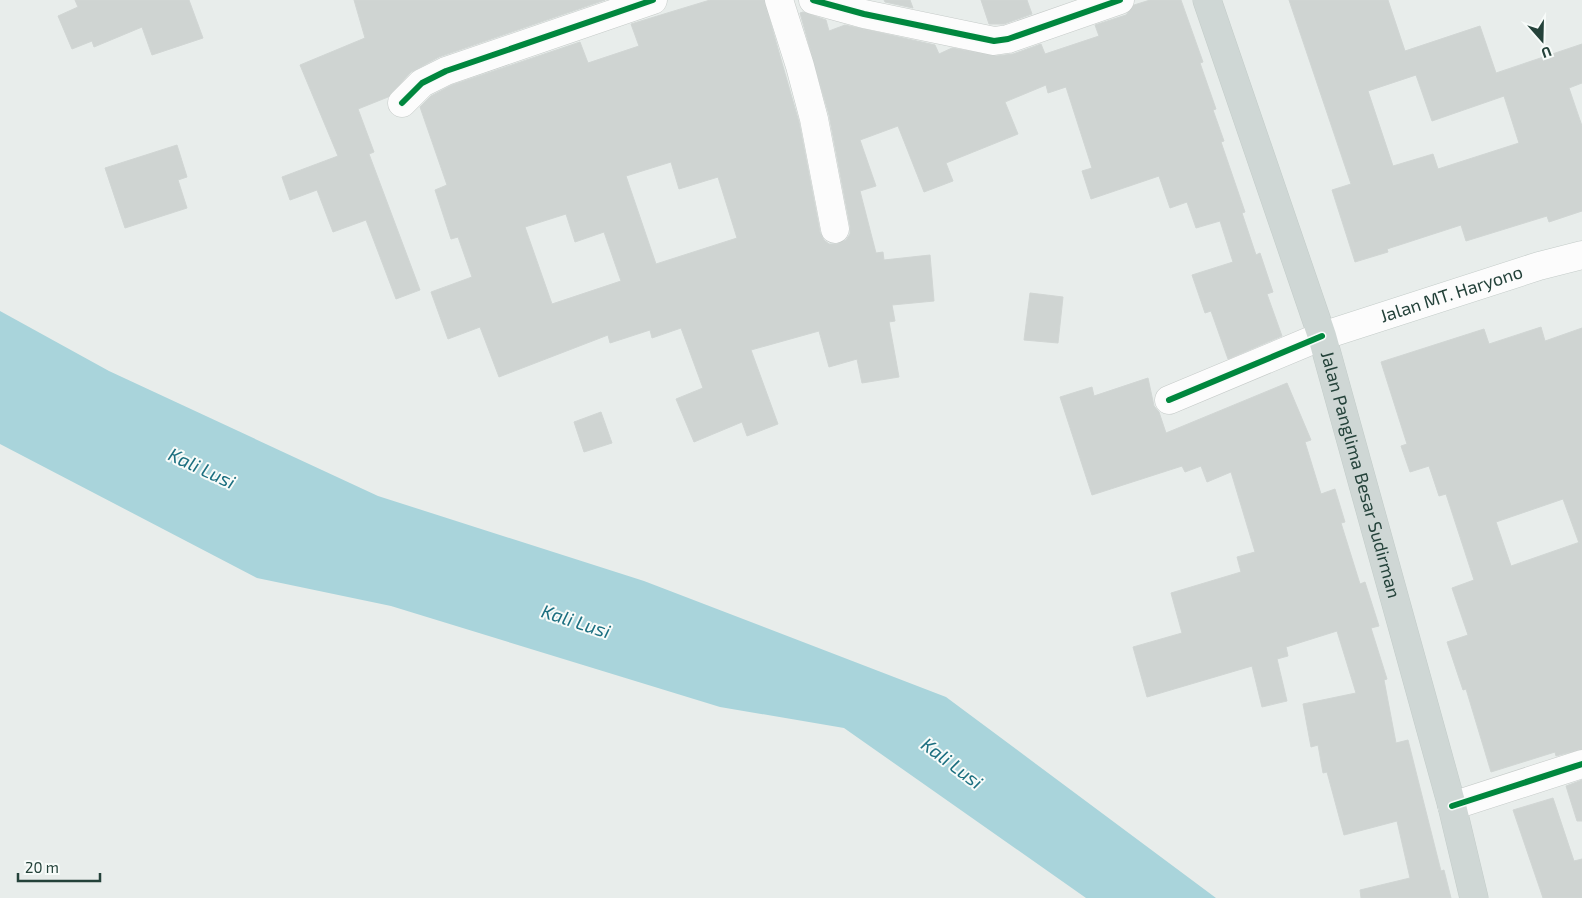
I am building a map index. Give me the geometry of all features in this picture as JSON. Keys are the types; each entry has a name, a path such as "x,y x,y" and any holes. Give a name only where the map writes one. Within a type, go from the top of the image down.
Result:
{"main road":[{"name":"Jalan Panglima Besar Sudirman","path":"1207,0 1322,336 1452,806 1474,898"}],"street":[{"path":"402,103 422,83 446,71 653,0"},
{"path":"779,0 800,66 814,119 835,229"},
{"path":"813,0 864,14 994,41 1008,39 1120,0"},
{"name":"Jalan MT. Haryono","path":"1169,400 1322,336 1539,266 1582,255"},
{"path":"1452,806 1582,764"}],"water":[{"name":"Kali Lusi","path":"0,311 109,371 378,496 644,581 946,697 1216,898 1086,898 844,728 720,707 391,606 257,578 0,444"}],"building":[{"path":"75,0 189,0 203,38 152,55 142,27 94,47 92,41 72,49 58,16 78,7"},
{"path":"354,0 605,0 439,57 411,72 388,97 358,109 374,152 369,154 420,290 396,299 366,220 333,232 317,190 290,200 282,177 338,156 300,65 365,38"},
{"path":"710,0 764,0 799,122 820,232 824,240 829,244 837,244 846,240 850,234 850,226 829,115 800,13 803,12 826,20 829,31 845,25 935,45 939,54 952,48 996,56 1013,54 1041,44 1045,54 1099,36 1095,25 1126,15 1134,5 1150,0 1181,0 1203,62 1200,63 1216,109 1213,110 1224,141 1221,142 1245,212 1242,213 1256,255 1260,253 1273,292 1267,294 1282,336 1228,359 1211,311 1205,313 1192,275 1233,262 1220,221 1196,228 1187,202 1170,208 1159,176 1091,199 1082,171 1092,168 1066,87 1048,93 1046,85 1005,102 1018,134 946,163 953,181 924,192 898,126 860,140 876,186 860,191 876,253 883,252 884,260 930,255 934,301 892,305 895,321 889,322 899,377 862,383 857,359 829,367 819,331 751,350 778,424 747,436 742,422 694,442 676,399 703,388 681,328 652,338 650,330 610,343 608,335 499,377 480,327 448,339 431,292 472,277 458,237 451,239 435,190 447,185 420,107 431,96 452,85 580,42 588,63 639,46 631,24","holes":["671,162 679,189 718,177 737,238 656,264 626,176","566,214 575,242 604,232 621,281 552,304 525,227"]},
{"path":"884,0 910,0 913,8 885,2"},
{"path":"981,0 1027,0 1032,14 1004,24 989,24"},
{"path":"1289,0 1388,0 1405,51 1480,26 1496,73 1582,44 1582,83 1569,88 1582,126 1582,211 1549,222 1547,216 1466,241 1461,225 1387,249 1388,252 1355,262 1332,190 1351,184","holes":["1416,75 1432,121 1504,96 1519,143 1438,169 1433,154 1393,166 1368,91"]},
{"path":"177,145 187,177 178,180 187,208 125,228 105,168"},
{"path":"1030,293 1063,297 1058,343 1024,340"},
{"path":"1541,327 1545,341 1582,328 1582,749 1556,756 1555,752 1491,772 1466,689 1463,690 1447,642 1468,635 1452,588 1474,580 1446,494 1439,496 1429,466 1410,472 1401,446 1407,444 1381,362 1484,329 1489,344","holes":["1563,499 1579,542 1511,566 1496,522"]},
{"path":"1148,378 1154,406 1159,412 1166,433 1287,383 1311,440 1305,442 1321,494 1335,489 1345,522 1341,523 1360,584 1365,582 1379,626 1371,628 1387,679 1384,680 1396,743 1408,740 1441,871 1444,870 1451,898 1361,898 1360,890 1410,878 1397,821 1344,835 1327,772 1323,773 1318,745 1311,747 1303,704 1356,693 1337,631 1286,647 1288,656 1277,659 1287,701 1262,707 1252,666 1147,697 1133,647 1182,633 1171,593 1241,572 1237,557 1255,552 1231,472 1207,482 1201,466 1185,472 1182,466 1092,495 1060,397 1092,387 1094,396"},
{"path":"601,412 612,443 584,452 574,422"},
{"path":"1582,780 1582,821 1577,821 1566,786"},
{"path":"1553,798 1574,861 1582,859 1582,898 1543,898 1513,810"}],"cycle path":[{"path":"402,103 422,83 446,71 653,0"},
{"path":"813,0 864,14 994,41 1008,39 1120,0"},
{"path":"1169,400 1322,336"},
{"path":"1452,806 1582,764"}]}
